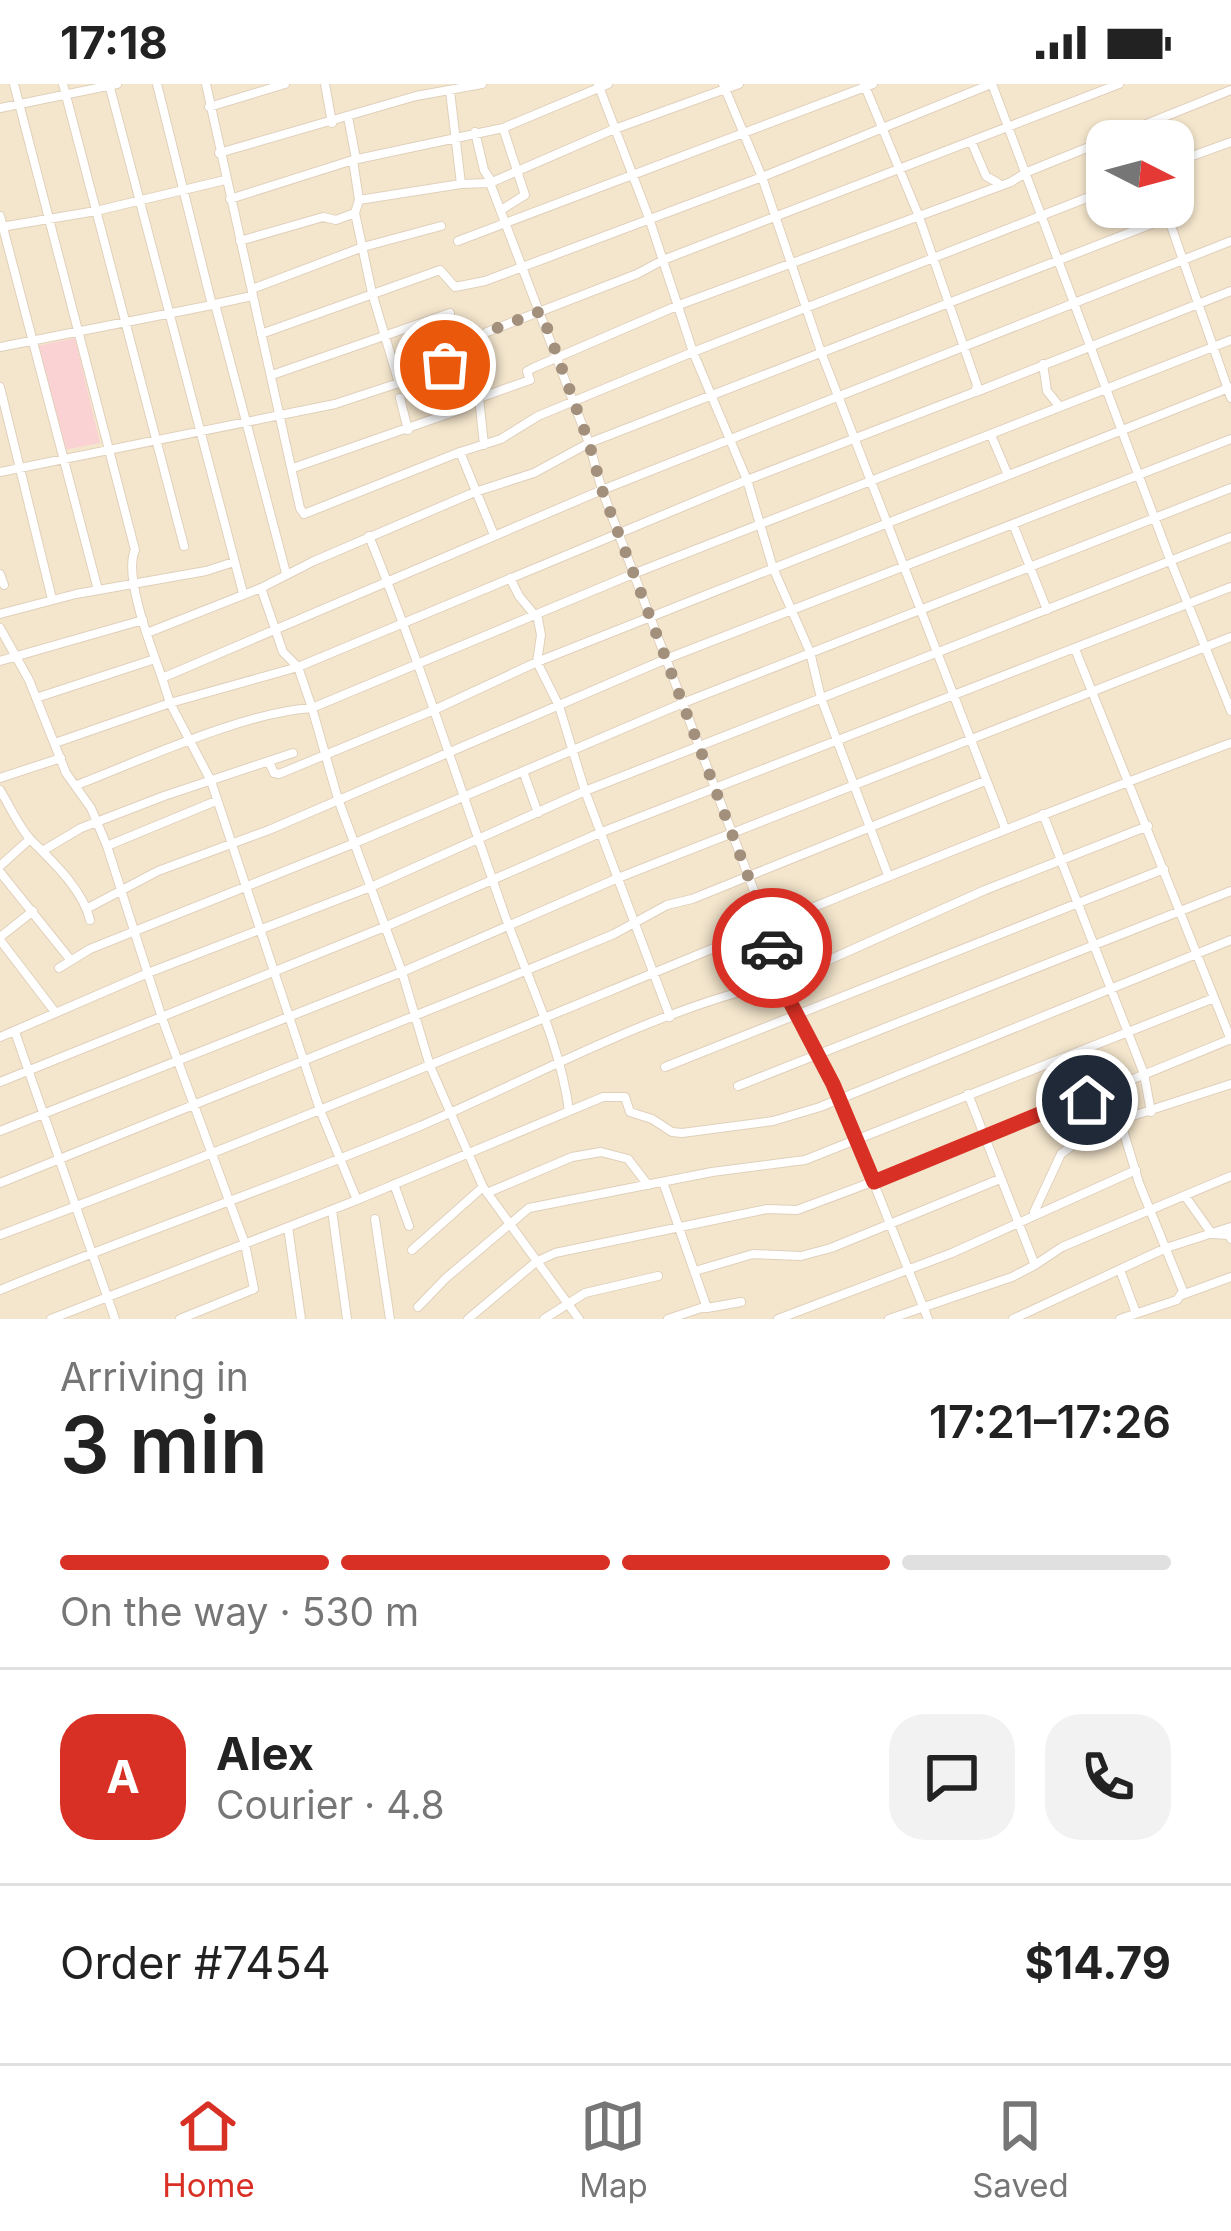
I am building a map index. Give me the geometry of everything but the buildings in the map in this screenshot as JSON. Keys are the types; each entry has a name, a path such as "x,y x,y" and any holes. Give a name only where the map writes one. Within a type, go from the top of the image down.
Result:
{"street":[{"path":"14,84 134,550 130,556 143,620 170,703 211,782 320,1110 357,1199"},
{"path":"157,84 286,573"},
{"path":"206,84 304,514 484,445 574,401 693,352 1086,198"},
{"path":"209,107 285,84"},
{"path":"325,84 332,123"},
{"path":"219,152 416,96 482,84"},
{"path":"359,200 491,182 612,130 739,84"},
{"path":"262,334 440,270 452,286 462,288 762,177 992,84 1231,711"},
{"path":"0,472 282,416 399,382 445,365 487,332 1119,84"},
{"path":"0,108 64,89 112,85 137,200 243,594"},
{"path":"230,200 354,159 503,128 601,85 612,130 649,218 693,352 747,480 773,568 794,608 821,698 888,875"},
{"path":"458,241 868,85 934,259 977,385 975,392"},
{"path":"724,86 1004,828"},
{"path":"452,88 461,184"},
{"path":"64,89 184,546"},
{"path":"293,468 462,409 530,380 527,371 679,305 1011,182 1231,90"},
{"path":"349,118 359,200 355,213 372,293 399,382"},
{"path":"501,210 525,195 503,128"},
{"path":"475,132 484,170 541,311 602,490 766,925 782,981 838,1096 928,1319"},
{"path":"971,141 986,176 999,184"},
{"path":"1194,155 1231,142"},
{"path":"98,590 1,224 96,211 225,180"},
{"path":"240,241 323,217 336,220 355,213"},
{"path":"0,346 123,326 213,305 363,247 441,226"},
{"path":"147,632 261,589 369,536 534,472 589,443 1136,228"},
{"path":"269,762 279,774 537,662 1230,392 1172,228"},
{"path":"162,678 602,490 1231,241"},
{"path":"55,743 170,703 298,667 747,480 1231,291"},
{"path":"272,375 450,314"},
{"path":"77,785 189,742 292,709 312,708 633,574 1231,340"},
{"path":"1043,364 1047,392 1060,407"},
{"path":"0,388 52,599"},
{"path":"400,398 408,430"},
{"path":"479,398 484,445"},
{"path":"991,435 1008,475"},
{"path":"88,908 118,889 666,659 1231,439"},
{"path":"460,452 494,535"},
{"path":"59,968 70,958 355,843 572,748 1231,488"},
{"path":"1013,524 1047,610"},
{"path":"369,536 545,1017 569,1111"},
{"path":"0,1037 373,886 585,791 1231,537"},
{"path":"0,614 234,562"},
{"path":"0,574 4,585"},
{"path":"510,578 536,617 541,635 537,662 559,706 585,791 670,1017"},
{"path":"0,1082 274,973 602,832 1231,587"},
{"path":"261,589 288,661 298,667 338,799 373,886 449,1112 485,1190 578,1319"},
{"path":"0,661 143,620"},
{"path":"0,628 18,656 61,758 91,808 245,1244 254,1289 180,1319"},
{"path":"0,1131 290,1019 618,878 1231,637"},
{"path":"468,1319 536,1262 584,1245 767,1209 797,1210 1231,1039 1075,649"},
{"path":"36,698 155,659"},
{"path":"0,1235 430,1066 1004,828 1231,743"},
{"path":"44,850 94,823 293,753"},
{"path":"0,778 61,758"},
{"path":"523,771 538,813"},
{"path":"0,1183 415,1017 667,905 985,781"},
{"path":"0,790 30,839 44,850 88,908 91,920"},
{"path":"106,846 216,801"},
{"path":"1043,814 1144,1075 1151,1112"},
{"path":"0,1290 341,1157 670,1017 782,981 1148,826"},
{"path":"30,839 0,869 70,958"},
{"path":"665,1067 1164,869"},
{"path":"738,1086 1231,891"},
{"path":"33,911 0,939 55,1012"},
{"path":"51,1319 332,1210 593,1100 625,1097 630,1112 677,1133 773,1121 1231,940"},
{"path":"418,1307 529,1208 794,1162 1214,998"},
{"path":"15,1032 115,1319"},
{"path":"1034,1213 1061,1154 1090,1132 1231,1084"},
{"path":"968,1094 1035,1265"},
{"path":"1082,1100 1090,1132"},
{"path":"1120,1120 1182,1295"},
{"path":"412,1250 485,1190 572,1157 594,1152 628,1159 648,1185"},
{"path":"786,1318 952,1253 1136,1170"},
{"path":"889,1319 1035,1265 1062,1247 1231,1176"},
{"path":"695,1271 766,1252 801,1256 1000,1179"},
{"path":"663,1182 706,1306"},
{"path":"394,1184 409,1226"},
{"path":"1185,1196 1211,1234"},
{"path":"332,1210 347,1319"},
{"path":"376,1219 390,1319"},
{"path":"288,1227 301,1319"},
{"path":"1013,1319 1166,1248 1231,1227"},
{"path":"1211,1234 1229,1234 1231,1239"},
{"path":"1120,1270 1136,1313"},
{"path":"544,1319 585,1292 658,1276"},
{"path":"1120,1319 1231,1277"},
{"path":"668,1319 706,1306 716,1309 742,1302"}],"shaded area":[{"path":"0,84 1231,84 1231,1319 0,1319"},
{"path":"75,338 100,443 64,450 37,346"}],"way so far":[{"path":"445,365 487,332 541,311 602,490 772,948"}],"route":[{"path":"772,948 788,998 833,1084 874,1182 1064,1104 1087,1100"}]}
